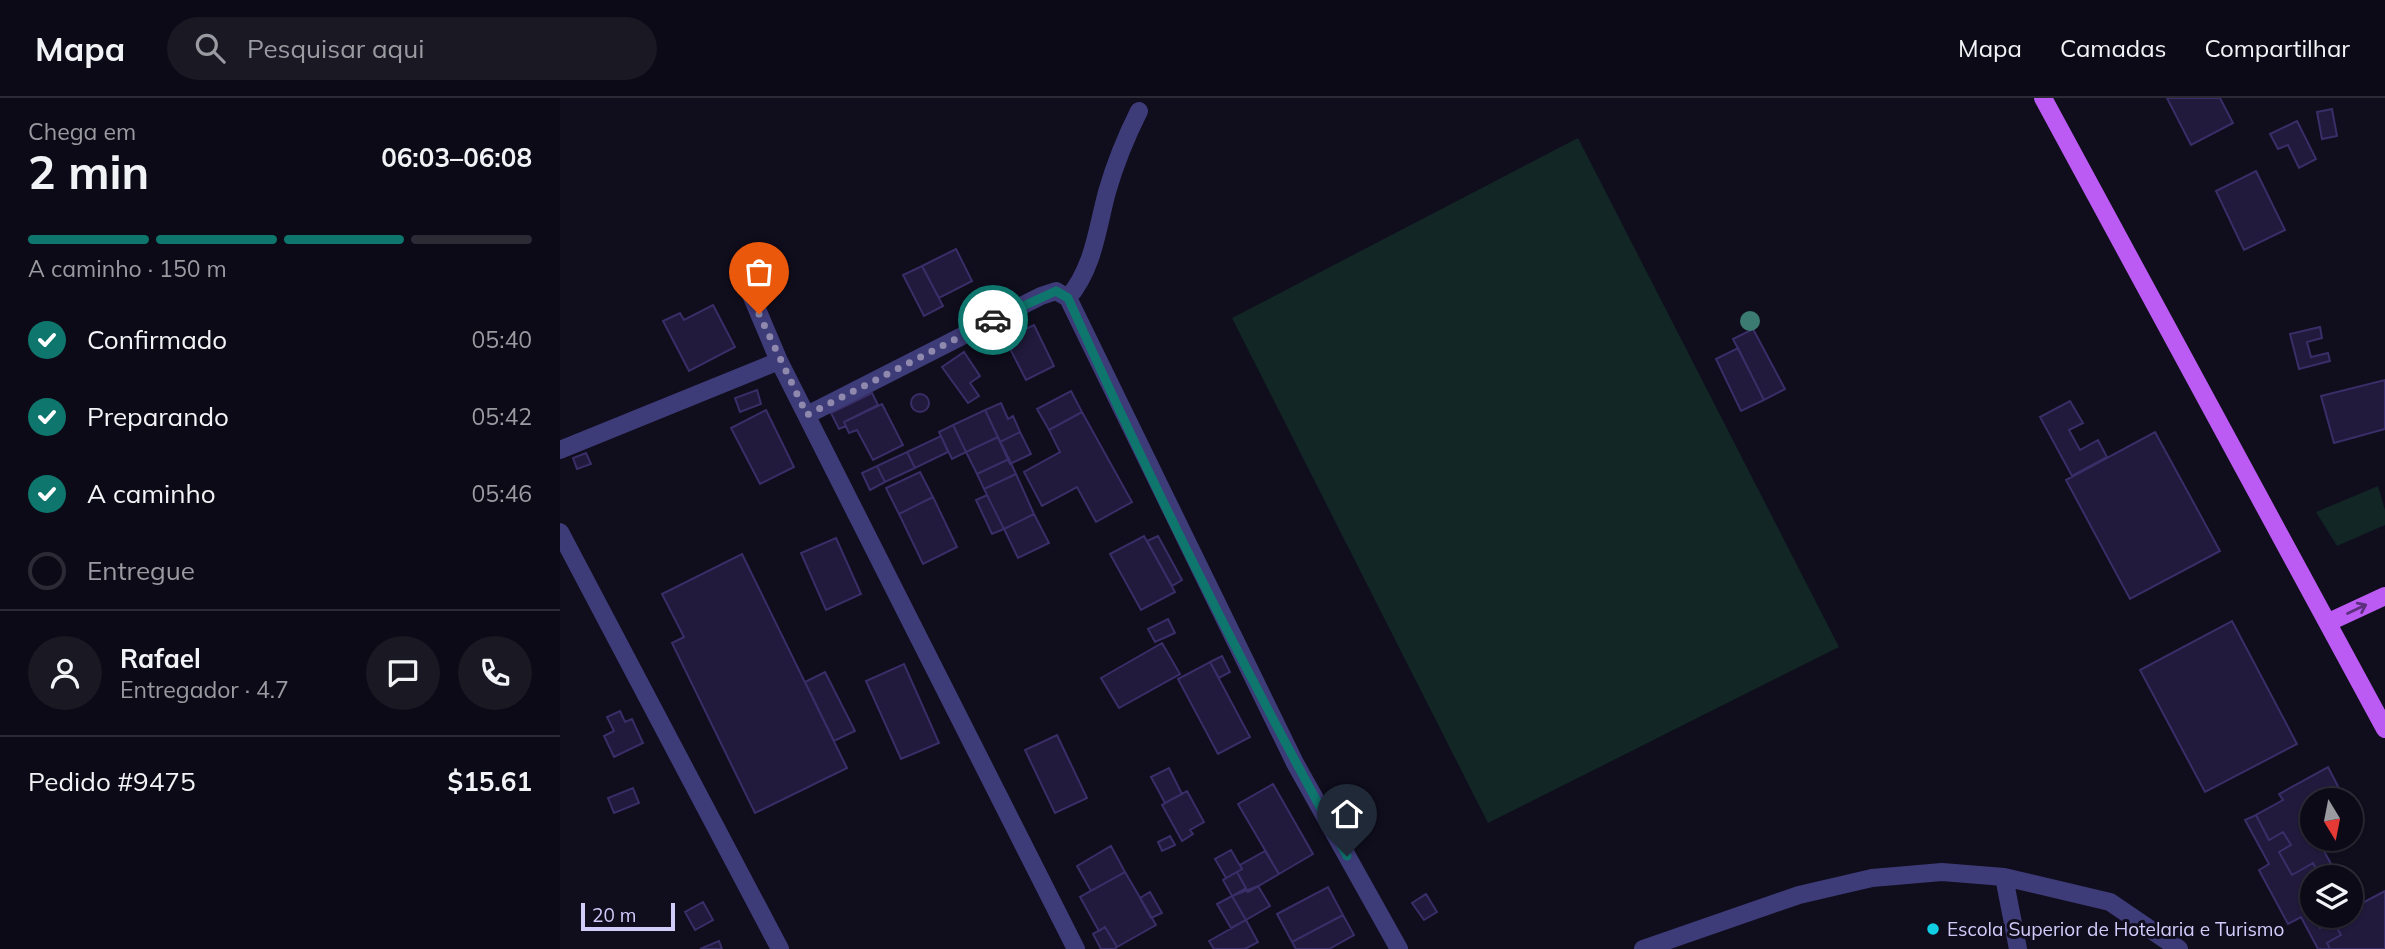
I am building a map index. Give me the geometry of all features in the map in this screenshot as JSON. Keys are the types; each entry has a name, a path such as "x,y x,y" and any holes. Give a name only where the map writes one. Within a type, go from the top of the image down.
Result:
{"main road":[{"path":"2043,98 2385,729"},
{"path":"2329,622 2385,596"}],"street":[{"path":"1068,298 1079,285 1095,246 1123,143 1139,111"},
{"path":"749,290 779,361 1076,949"},
{"path":"807,415 1041,296 1056,291 1068,298 1209,591 1296,763 1399,949"},
{"path":"560,450 779,361"},
{"path":"560,532 780,949"},
{"path":"1643,949 1799,895 1872,878 1942,872 2004,877 2110,902 2179,949"},
{"path":"2004,877 2018,949"}],"green space":[{"path":"1578,138 1839,647 1488,823 1232,318"},
{"path":"2378,486 2385,510 2385,525 2337,546 2316,512"}],"building":[{"path":"2167,98 2220,98 2233,123 2191,145"},
{"path":"2332,109 2337,136 2322,139 2317,112"},
{"path":"2297,121 2316,159 2299,168 2288,145 2278,149 2270,134"},
{"path":"2256,171 2285,230 2244,250 2216,191"},
{"path":"956,249 972,281 939,298 922,266"},
{"path":"922,266 943,306 924,316 903,275"},
{"path":"713,305 735,347 689,371 663,321 680,313 684,320"},
{"path":"1034,325 1054,366 1026,380 1005,339"},
{"path":"2320,327 2322,338 2307,342 2311,357 2328,353 2330,361 2299,369 2290,334"},
{"path":"1753,329 1785,389 1764,400 1733,339"},
{"path":"1738,348 1764,400 1741,411 1716,359"},
{"path":"964,352 980,376 970,383 979,396 968,403 942,367"},
{"path":"2385,380 2385,429 2334,443 2321,396"},
{"path":"757,390 761,404 740,412 735,398"},
{"path":"1071,391 1082,412 1049,430 1037,409"},
{"path":"872,393 878,405 844,422 846,426 839,429 831,413"},
{"path":"920,394 926,397 929,403 926,409 920,412 914,409 911,403 914,397"},
{"path":"2070,401 2083,423 2069,430 2080,450 2098,440 2107,457 2072,476 2040,417"},
{"path":"1001,403 1008,419 1013,416 1020,432 1000,442 985,410"},
{"path":"882,404 903,445 873,460 857,430 849,433 844,422"},
{"path":"766,410 794,467 760,484 731,428"},
{"path":"985,410 998,437 966,452 953,425"},
{"path":"1082,412 1132,502 1096,522 1077,487 1042,506 1024,472 1060,452 1049,430"},
{"path":"953,425 966,452 952,459 939,432"},
{"path":"1020,432 1031,454 1010,464 1000,442"},
{"path":"2155,432 2220,551 2130,599 2066,480"},
{"path":"941,436 948,452 915,468 907,452"},
{"path":"998,437 1009,459 977,474 966,452"},
{"path":"907,452 915,468 885,482 877,466"},
{"path":"586,453 591,464 577,469 573,458"},
{"path":"1009,459 1016,474 984,489 977,474"},
{"path":"877,466 885,482 870,490 862,473"},
{"path":"920,472 933,497 899,514 886,488"},
{"path":"1016,474 1034,514 1004,529 984,489"},
{"path":"987,495 1004,529 992,534 976,500"},
{"path":"933,497 957,547 923,564 899,514"},
{"path":"1034,514 1049,543 1018,558 1004,529"},
{"path":"1144,536 1175,592 1141,610 1110,554"},
{"path":"1158,536 1182,580 1172,586 1147,541"},
{"path":"836,538 861,594 826,610 801,553"},
{"path":"742,554 847,768 755,813 672,643 684,637 662,594"},
{"path":"1168,619 1175,633 1155,642 1148,629"},
{"path":"2232,621 2297,744 2205,792 2140,670"},
{"path":"1162,643 1180,674 1119,708 1101,678"},
{"path":"1222,656 1230,672 1219,678 1210,662"},
{"path":"1210,662 1250,737 1218,754 1178,679"},
{"path":"904,664 939,743 901,759 866,681"},
{"path":"825,672 855,731 834,741 805,682"},
{"path":"620,711 625,722 632,719 643,743 614,757 604,736 614,731 607,717"},
{"path":"1057,735 1087,798 1055,813 1025,750"},
{"path":"2328,767 2339,788 2300,788 2300,851 2324,851 2332,865 2300,865 2300,870 2292,875 2279,852 2291,845 2283,832 2269,840 2256,815 2283,800 2279,794"},
{"path":"1169,768 1182,794 1165,803 1151,777"},
{"path":"1273,784 1313,854 1279,874 1238,804"},
{"path":"633,788 639,803 614,813 608,798"},
{"path":"1187,791 1204,822 1190,830 1193,834 1182,841 1162,805"},
{"path":"2256,815 2269,840 2283,832 2291,845 2279,852 2292,875 2300,870 2300,918 2288,924 2259,870 2269,864 2245,820"},
{"path":"1170,836 1175,845 1162,851 1158,842"},
{"path":"1111,846 1125,872 1091,891 1077,866"},
{"path":"1231,850 1242,869 1226,878 1215,859"},
{"path":"1265,851 1279,874 1248,892 1237,872 1242,869 1240,865"},
{"path":"1125,872 1156,925 1117,947 1105,927 1099,931 1080,897"},
{"path":"1237,872 1246,888 1232,896 1223,880"},
{"path":"1258,886 1270,906 1246,920 1232,896"},
{"path":"1328,887 1343,915 1292,942 1277,914"},
{"path":"2385,891 2385,949 2330,949 2327,943 2341,935 2337,928 2363,928 2363,903"},
{"path":"1150,892 1162,913 1151,918 1140,898"},
{"path":"1426,894 1437,912 1424,920 1412,903"},
{"path":"1232,896 1246,920 1231,928 1217,904"},
{"path":"703,902 713,920 695,930 685,912"},
{"path":"1343,915 1354,935 1329,949 1296,949 1292,942"},
{"path":"1246,920 1258,942 1245,949 1214,949 1209,941"},
{"path":"1105,927 1117,947 1114,949 1101,949 1093,934"},
{"path":"2307,928 2337,928 2341,935 2327,943 2330,949 2318,949"},
{"path":"719,941 722,949 700,949"}],"way so far":[{"path":"759,314 779,361 807,415 993,320"}],"place":[{"name":"Escola Superior de Hotelaria e Turismo","path":"1933,929"}],"route":[{"path":"993,320 1056,291 1068,298 1209,591 1296,763 1347,856"}]}
